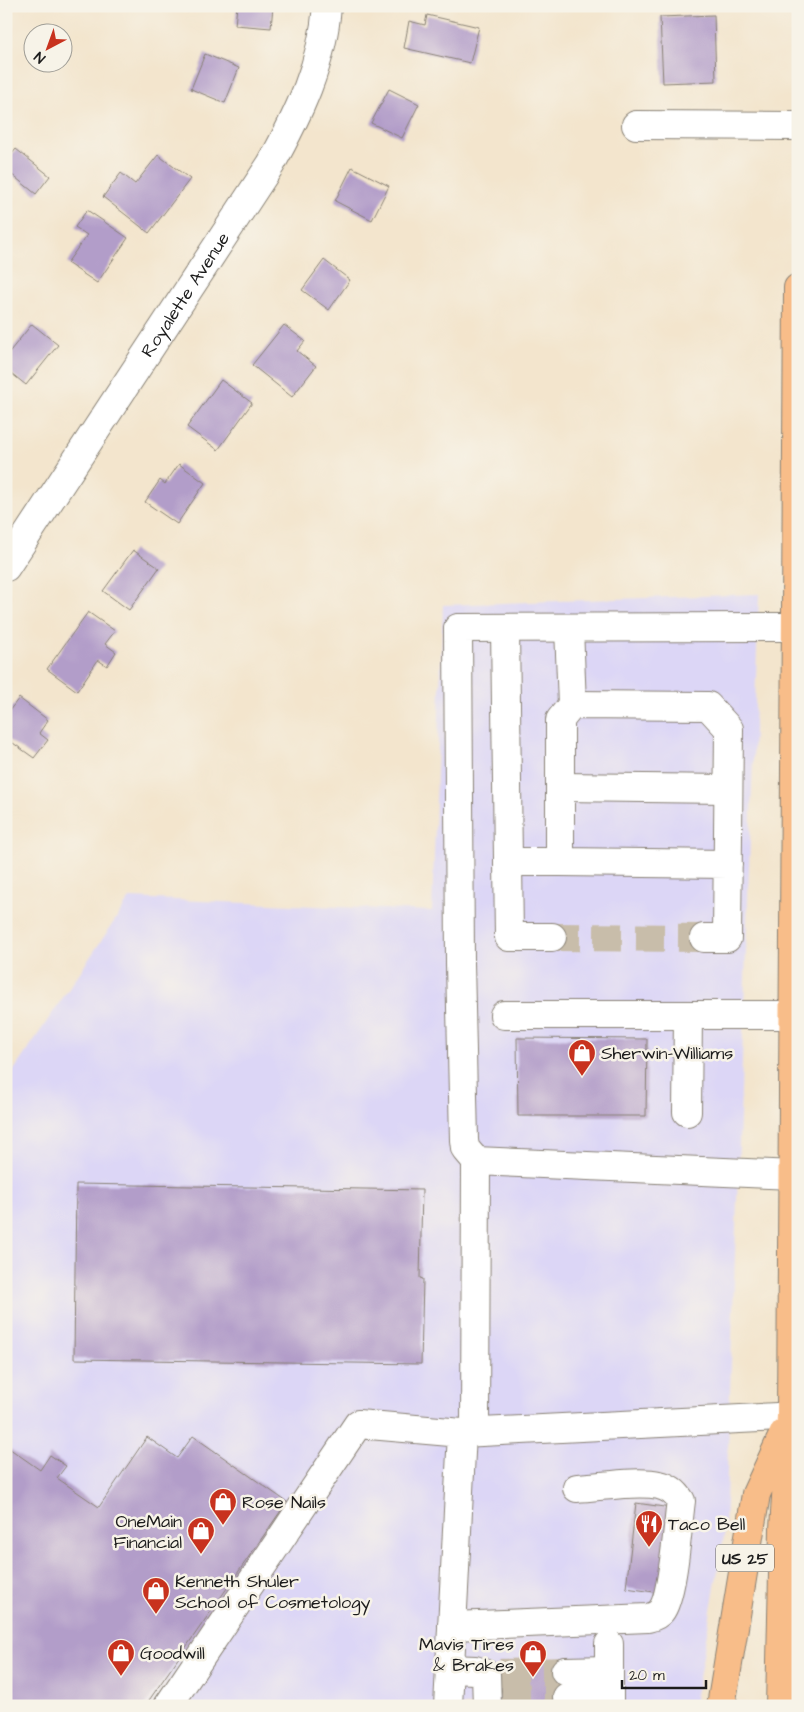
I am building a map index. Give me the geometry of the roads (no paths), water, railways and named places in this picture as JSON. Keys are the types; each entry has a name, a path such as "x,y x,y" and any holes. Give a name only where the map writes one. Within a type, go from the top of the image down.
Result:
{"main road":[{"name":"US 25","path":"720,1706 756,1494 796,1422 793,1175 797,757 798,288"},
{"path":"780,1706 784,1530 796,1422"}],"street":[{"name":"Royalette Avenue","path":"6,567 271,164 291,129 307,91 321,45 327,6"},
{"path":"636,125 798,126"},
{"path":"448,1706 452,1626 468,1433 476,1161 465,1148 464,1140 460,953 458,628 796,628"},
{"path":"505,628 509,937 552,937"},
{"path":"560,862 560,720 572,705 569,628"},
{"path":"572,705 708,706 729,729 728,938 704,938"},
{"path":"560,787 728,789"},
{"path":"508,862 728,864"},
{"path":"504,1015 688,1015 795,1028"},
{"path":"687,1112 688,1015"},
{"path":"476,1161 793,1175"},
{"path":"168,1706 358,1424 468,1433 796,1422"},
{"path":"452,1626 648,1618 662,1611 669,1593 681,1500 670,1488 659,1485 639,1484 577,1488"},
{"path":"450,1669 475,1670 493,1688"},
{"path":"566,1684 609,1680"}],"tunnel":[{"path":"552,937 704,938"},
{"path":"500,1673 565,1671"},
{"path":"502,1698 567,1697"}],"place":[{"name":"Sherwin-Williams","path":"582,1077"},
{"name":"Rose Nails","path":"223,1526"},
{"name":"Taco Bell","path":"649,1548"},
{"name":"OneMain Financial","path":"201,1555"},
{"name":"Kenneth Shuler School of Cosmetology","path":"156,1615"},
{"name":"Goodwill","path":"121,1677"},
{"name":"Mavis Tires & Brakes","path":"533,1678"}]}
